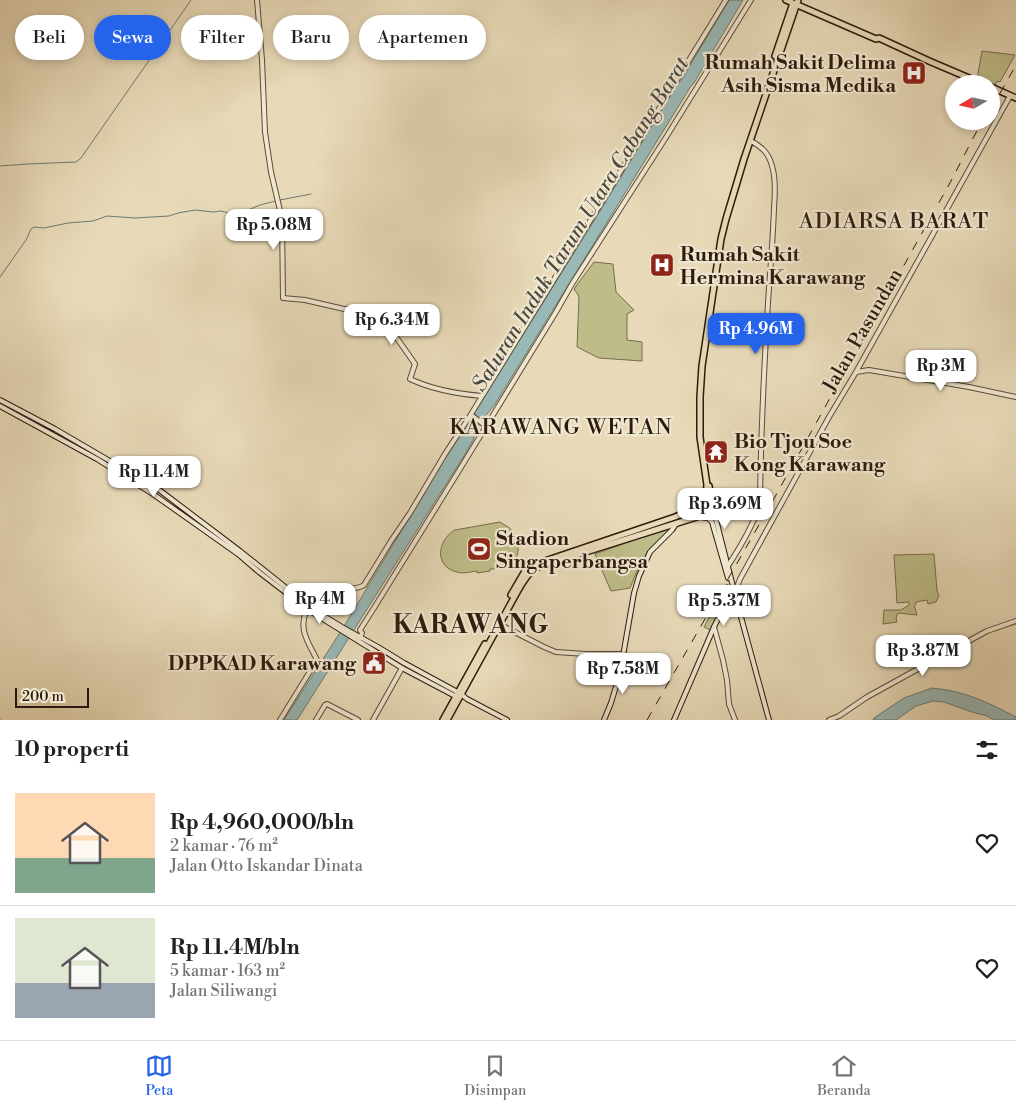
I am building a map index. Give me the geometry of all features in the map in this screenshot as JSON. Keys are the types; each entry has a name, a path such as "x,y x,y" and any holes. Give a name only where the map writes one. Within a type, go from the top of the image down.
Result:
{"main road":[{"path":"786,0 877,36 962,75"},
{"path":"443,720 528,568 707,516 713,508 701,434 700,410 702,366 712,293 726,219 795,2"},
{"path":"726,219 725,212 729,199 795,2"},
{"path":"1000,91 1016,98"},
{"path":"701,434 707,481 707,492 701,509 707,516"},
{"path":"494,630 526,577 535,568 675,517 689,511 708,498 712,500"},
{"path":"447,720 458,695"}],"street":[{"path":"257,0 265,132 270,172 282,219 283,298 305,300 344,309 375,307 416,364 410,379 459,394 482,396"},
{"path":"280,720 317,660 304,633 304,617 311,604 315,598 328,592 363,587 445,454 471,416 726,0"},
{"path":"360,638 362,634 360,630 572,284 751,0"},
{"name":"Jalan Pasundan","path":"674,720 724,605 1010,96"},
{"path":"728,566 743,542 758,508 760,498 762,425 775,189 773,170 766,154 761,147 751,141"},
{"path":"862,360 869,370"},
{"path":"856,372 869,370 1016,397"},
{"path":"0,400 64,434 158,489 240,551 303,604"},
{"path":"0,406 89,455 153,494 238,554 303,604 311,604 319,613 375,652 402,668 507,720"},
{"path":"471,416 486,426"},
{"path":"713,508 733,591"},
{"path":"707,516 714,526 769,720"},
{"path":"604,720 618,681 634,593 643,567 650,552 676,524"},
{"path":"731,581 736,582 740,579"},
{"path":"303,604 302,610 340,628"},
{"path":"724,605 737,604"},
{"path":"829,720 978,635 995,627 1016,621"},
{"path":"499,624 556,652 622,654"},
{"path":"714,627 734,720"},
{"path":"353,636 378,647 429,680"},
{"path":"708,642 718,641"},
{"path":"375,652 378,647"},
{"path":"373,720 402,668"},
{"path":"316,720 325,705 328,704 358,720"}],"shaded area":[{"path":"982,51 1015,55 1000,82 1000,75 978,75"},
{"path":"594,262 613,264 616,292 634,310 627,314 627,340 642,342 642,361 599,358 577,347 579,297 574,290"},
{"name":"Stadion Singaperbangsa","path":"500,522 512,530 517,540 518,550 516,558 510,565 503,568 490,569 490,571 464,573 457,572 444,565 441,553 442,546 449,534 455,530"},
{"path":"669,527 670,530 650,549 637,571 630,588 611,591 595,554"},
{"path":"934,554 937,591 939,595 936,602 928,604 927,600 916,602 914,605 917,615 898,613 897,622 883,624 884,610 901,610 909,605 909,602 897,603 894,555"},
{"path":"727,584 730,590 710,630 704,627"}],"water":[{"path":"729,0 743,0 694,83 495,404 480,421 473,440 462,459 297,720 284,720 346,623 456,440 474,417 475,412"},
{"path":"932,688 944,689 976,698 1016,717 1016,720 994,720 944,702 933,701 916,706 896,720 873,720 904,698"}],"waterway":[{"path":"0,166 76,162 81,158 191,0"},
{"path":"280,200 311,194"},
{"path":"0,277 34,227 44,228 68,223 93,221 107,216 135,218 169,216 195,210 229,213 248,210 276,201"}],"railway":[{"path":"1000,93 1016,65"},
{"path":"647,720 771,504 951,181 977,130"}],"place":[{"name":"Rumah Sakit Delima Asih Sisma Medika","path":"914,73"},
{"name":"Rumah Sakit Hermina Karawang","path":"662,265"},
{"name":"Bio Tjou Soe Kong Karawang","path":"716,452"},
{"name":"Stadion Singaperbangsa","path":"479,549"},
{"name":"DPPKAD Karawang","path":"374,663"}],"district":[{"name":"ADIARSA BARAT","path":"894,220"},
{"name":"KARAWANG WETAN","path":"561,426"},
{"name":"KARAWANG","path":"471,624"}],"water label":[{"name":"Saluran Induk Tarum Utara Cabang Barat","path":"580,224"}]}
